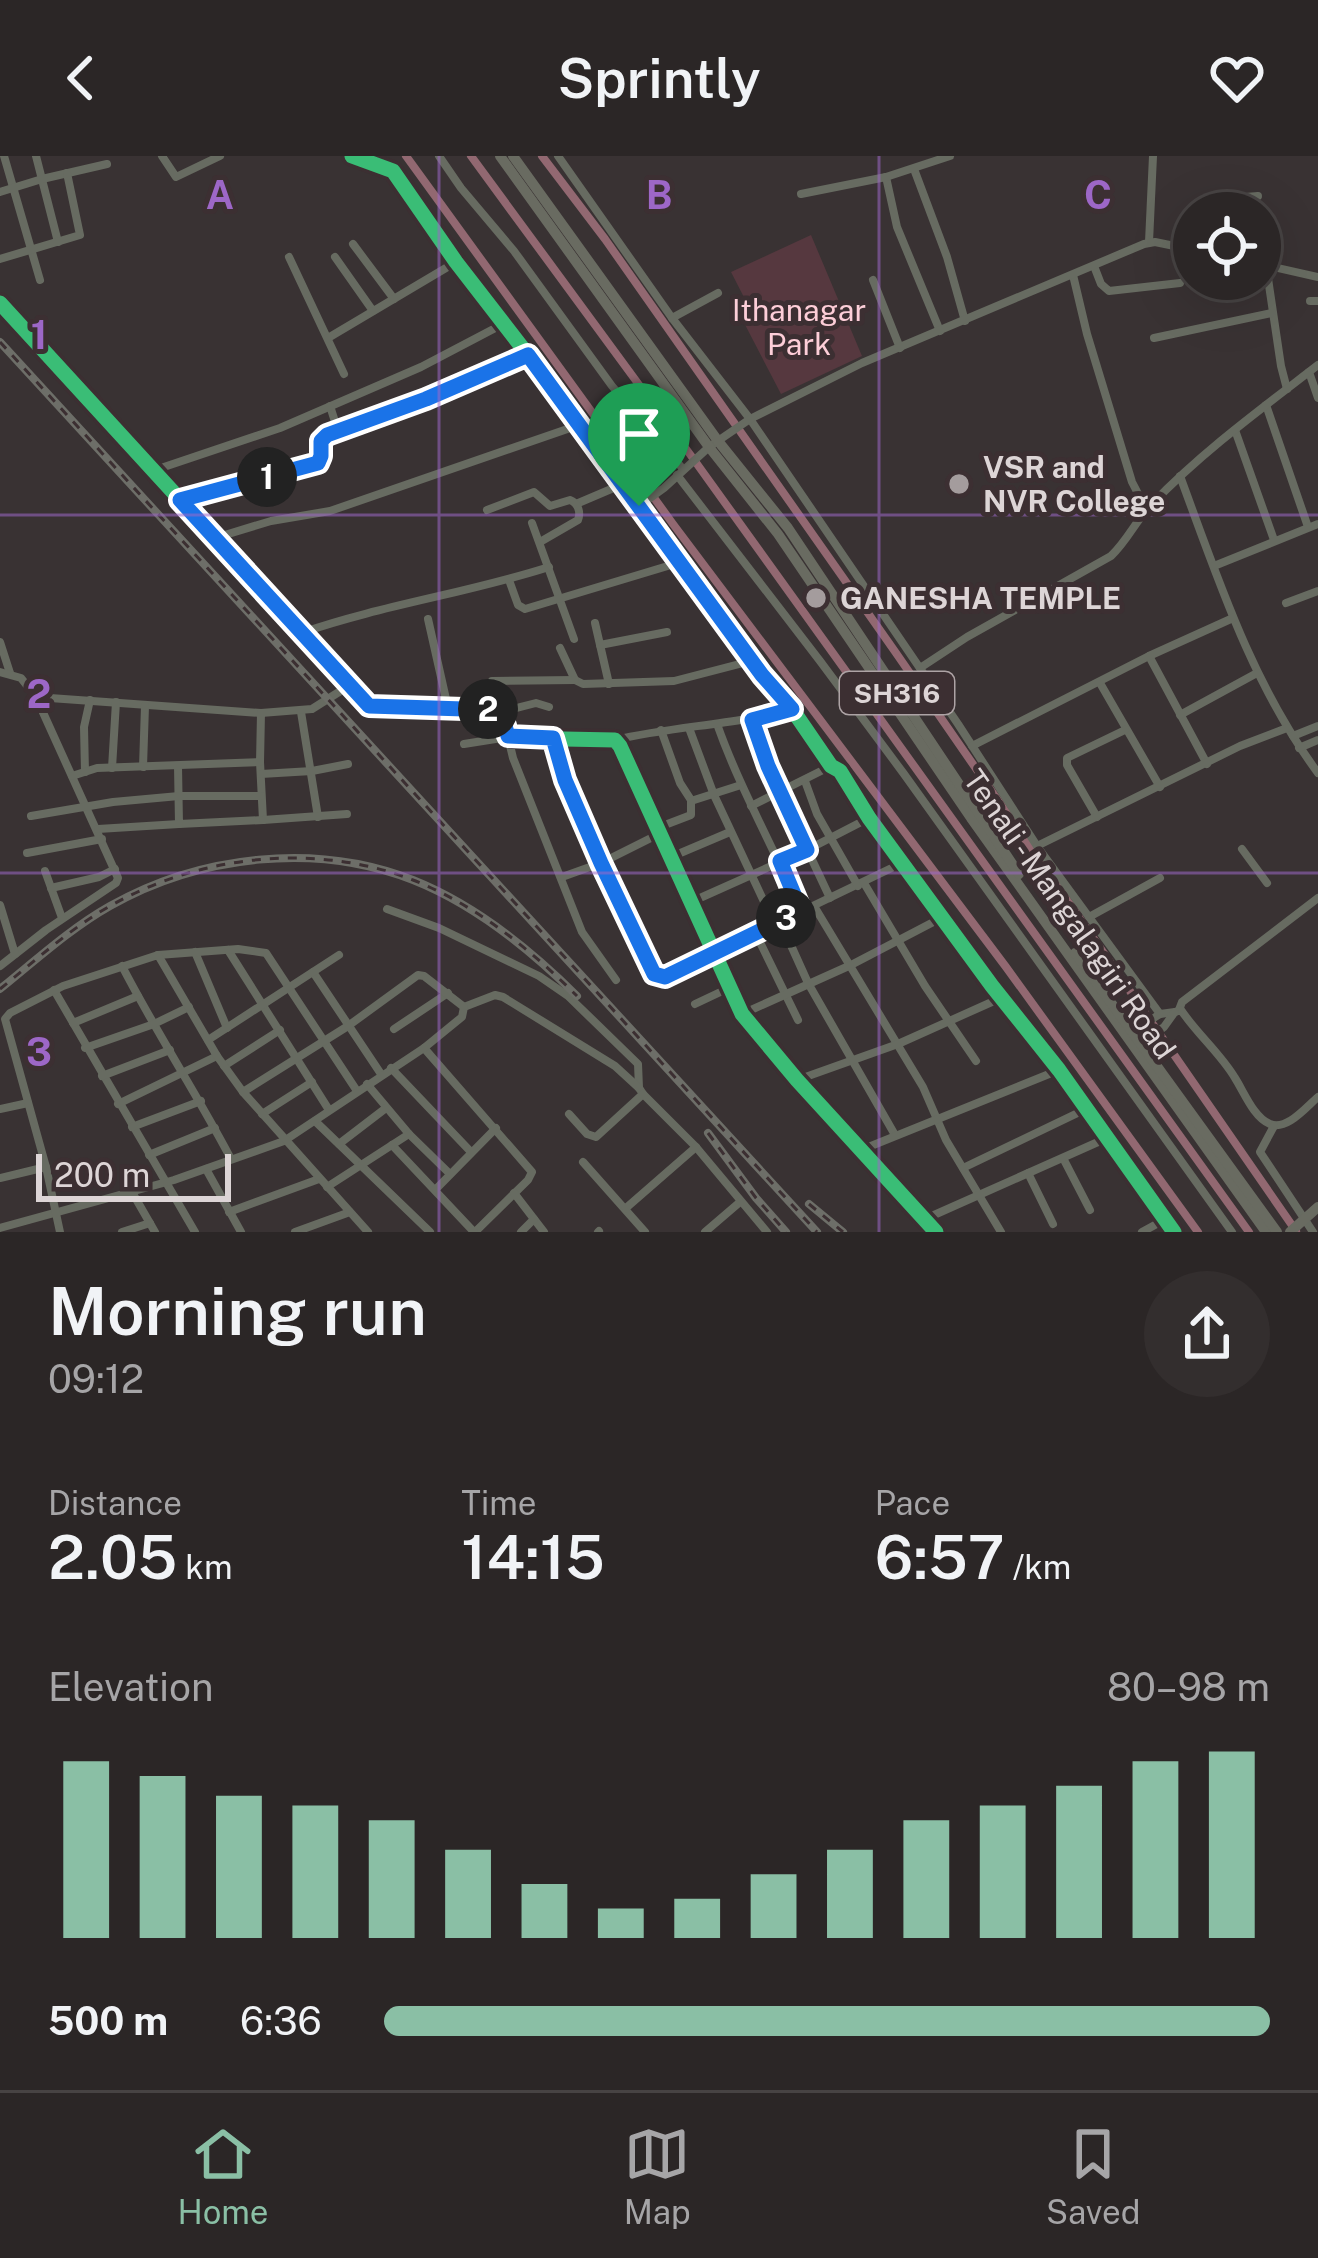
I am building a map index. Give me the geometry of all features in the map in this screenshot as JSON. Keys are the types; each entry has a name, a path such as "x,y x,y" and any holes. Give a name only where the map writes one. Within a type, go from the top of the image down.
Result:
{"main road":[{"name":"Tenali - Mangalagiri Road","path":"500,156 778,534 971,818 1276,1232"},
{"name":"Tenali - Mangalagiri Road","path":"513,156 713,444"},
{"name":"Tenali - Mangalagiri Road","path":"1140,1045 1266,1232"},
{"path":"1299,1223 1318,1209"}],"street":[{"path":"4,156 40,280"},
{"path":"36,156 58,242"},
{"path":"162,156 176,177 220,156"},
{"path":"352,156 393,171 623,484 643,503 752,661 831,766 840,771 869,818 1174,1232"},
{"path":"439,156 612,386 683,469 1232,1232"},
{"path":"558,156 1159,1015"},
{"path":"801,194 886,178 950,156"},
{"path":"1149,242 1154,156"},
{"path":"0,192 107,164"},
{"path":"914,169 965,321"},
{"path":"1,255 78,236 67,173"},
{"path":"886,178 897,227 940,332"},
{"path":"643,503 747,421 862,363 1149,242 1173,246"},
{"path":"353,244 394,299"},
{"path":"289,257 344,374"},
{"path":"335,257 373,311"},
{"path":"328,338 456,262"},
{"path":"1094,266 1108,291 1173,284"},
{"path":"1281,269 1318,277"},
{"path":"1073,275 1132,482 1147,509"},
{"path":"874,280 900,348"},
{"path":"672,318 718,293"},
{"path":"1270,300 1287,389"},
{"path":"0,303 369,706 501,712 536,703 549,706"},
{"path":"1154,338 1272,313"},
{"path":"155,470 274,431 421,367 503,324"},
{"path":"180,500 318,463 323,438 528,355"},
{"path":"920,668 1111,556 1180,476 1318,365"},
{"path":"1309,372 1318,398"},
{"path":"1214,566 1313,525 1266,405"},
{"path":"330,406 338,431"},
{"path":"215,538 330,511 579,425"},
{"path":"1235,430 1274,540"},
{"path":"1180,476 1257,673 1318,773"},
{"path":"576,504 623,484"},
{"path":"487,510 535,492 548,506 570,500 576,504 578,520 540,542"},
{"path":"532,523 574,638"},
{"path":"509,580 522,609 681,562"},
{"path":"301,633 549,567"},
{"path":"1286,603 1318,591"},
{"path":"972,746 1233,618"},
{"path":"428,619 448,708"},
{"path":"596,623 609,684"},
{"path":"600,645 667,632"},
{"path":"0,642 5,673 25,681 36,697 118,878 0,966"},
{"path":"560,648 575,680"},
{"path":"1149,656 1207,764"},
{"path":"492,681 674,682 752,661"},
{"path":"1180,715 1257,673"},
{"path":"1100,683 1160,787"},
{"path":"36,697 301,712 350,686"},
{"path":"86,772 84,727 90,700"},
{"path":"112,768 116,702"},
{"path":"142,767 146,706"},
{"path":"464,744 508,736 615,740 752,720 792,709"},
{"path":"301,712 318,817"},
{"path":"501,712 513,758 586,939 616,980"},
{"path":"261,713 263,820"},
{"path":"752,720 780,793 830,898"},
{"path":"718,724 741,785 801,911"},
{"path":"1037,846 1240,746 1318,726"},
{"path":"689,728 752,876 896,1135"},
{"path":"562,877 601,863 691,815 691,801 661,730"},
{"path":"1097,817 1067,758 1125,730"},
{"path":"553,738 565,780 601,863 657,977 903,863"},
{"path":"615,740 742,1014 936,1232"},
{"path":"1300,748 1318,740"},
{"path":"72,776 112,768 260,761"},
{"path":"261,774 348,764"},
{"path":"178,766 179,824"},
{"path":"751,806 831,766"},
{"path":"805,781 831,838 976,1061"},
{"path":"691,801 741,785"},
{"path":"32,816 178,796 261,796"},
{"path":"98,829 347,814"},
{"path":"692,902 869,818"},
{"path":"671,857 730,832"},
{"path":"28,853 102,839"},
{"path":"1243,849 1267,883"},
{"path":"51,888 115,869"},
{"path":"45,871 62,918"},
{"path":"1089,917 1160,878"},
{"path":"1140,1045 1164,1027 1182,1002 1318,898"},
{"path":"0,904 15,954"},
{"path":"814,905 923,1087 935,1118 1001,1232"},
{"path":"387,910 439,928 539,976 568,996 638,1064 641,1091 600,1136 587,1134 569,1114"},
{"path":"742,1014 943,917"},
{"path":"754,932 798,1020"},
{"path":"60,1232 5,1019 54,991 158,956 238,949 266,953 357,1091"},
{"path":"227,950 329,1110"},
{"path":"194,952 227,1028"},
{"path":"208,1040 339,955"},
{"path":"158,956 243,1092 368,1232"},
{"path":"122,966 232,1160"},
{"path":"314,972 348,1026 386,1071 472,1153"},
{"path":"243,1092 418,975 464,1007"},
{"path":"695,1004 730,986"},
{"path":"54,991 195,1232"},
{"path":"394,1029 448,993"},
{"path":"464,1007 495,995 503,997 600,1056 696,1147 767,1232"},
{"path":"72,1023 138,996"},
{"path":"797,1080 898,1044 1003,997"},
{"path":"85,1048 189,1007"},
{"path":"0,1228 165,1183 284,1141 424,1048 462,1016 464,1007"},
{"path":"1131,1033 1159,1015 1177,1011"},
{"path":"1177,1011 1229,1068 1247,1099 1271,1125"},
{"path":"224,1066 280,1030"},
{"path":"392,1145 474,1232 532,1172 424,1048"},
{"path":"102,1076 170,1050"},
{"path":"118,1104 217,1056"},
{"path":"861,1150 1059,1070"},
{"path":"262,1114 312,1082"},
{"path":"367,1084 450,1174"},
{"path":"1271,1125 1288,1122 1318,1097"},
{"path":"133,1127 201,1101"},
{"path":"0,1109 28,1103"},
{"path":"339,1144 386,1108"},
{"path":"963,1168 1087,1109"},
{"path":"314,1120 430,1232"},
{"path":"1271,1125 1260,1152 1299,1223 1313,1232"},
{"path":"149,1155 215,1128"},
{"path":"436,1189 496,1128"},
{"path":"229,1212 323,1183 362,1166 409,1134"},
{"path":"925,1219 1107,1138"},
{"path":"626,1208 696,1147"},
{"path":"1063,1158 1090,1210"},
{"path":"583,1162 645,1232"},
{"path":"0,1178 46,1167"},
{"path":"206,1168 241,1232"},
{"path":"1028,1173 1053,1224"},
{"path":"122,1232 153,1228 132,1192"},
{"path":"514,1193 544,1232"},
{"path":"705,1232 740,1202"},
{"path":"301,1231 350,1212"},
{"path":"521,1232 534,1219"},
{"path":"1142,1232 1164,1220"}],"green space":[{"name":"Ithanagar Park","path":"811,235 862,356 781,394 740,315 750,309 731,272"}],"waterway":[{"path":"406,156 1198,1232"},
{"path":"471,156 1249,1232"},
{"path":"542,156 896,653 1296,1231"}],"railway":[{"path":"0,342 817,1232"},
{"path":"0,989 81,924 145,889 220,865 298,858 376,868 436,890 501,930 577,996"},
{"path":"708,1133 786,1232"},
{"path":"809,1204 843,1232"}],"cycle path":[{"path":"352,156 393,171 762,675 831,766 840,771 869,818 1174,1232"},
{"path":"0,303 369,706 496,710 508,737 615,740 742,1014 936,1232"}],"place":[{"name":"VSR and NVR College","path":"959,484"},
{"name":"GANESHA TEMPLE","path":"816,598"}],"route":[{"path":"528,355 639,506 792,709 752,720 807,850 780,861 801,911 661,978 647,961 601,863 565,780 553,738 508,736 501,712 496,710 369,706 180,500 318,463 321,441 327,435 528,355"}]}
